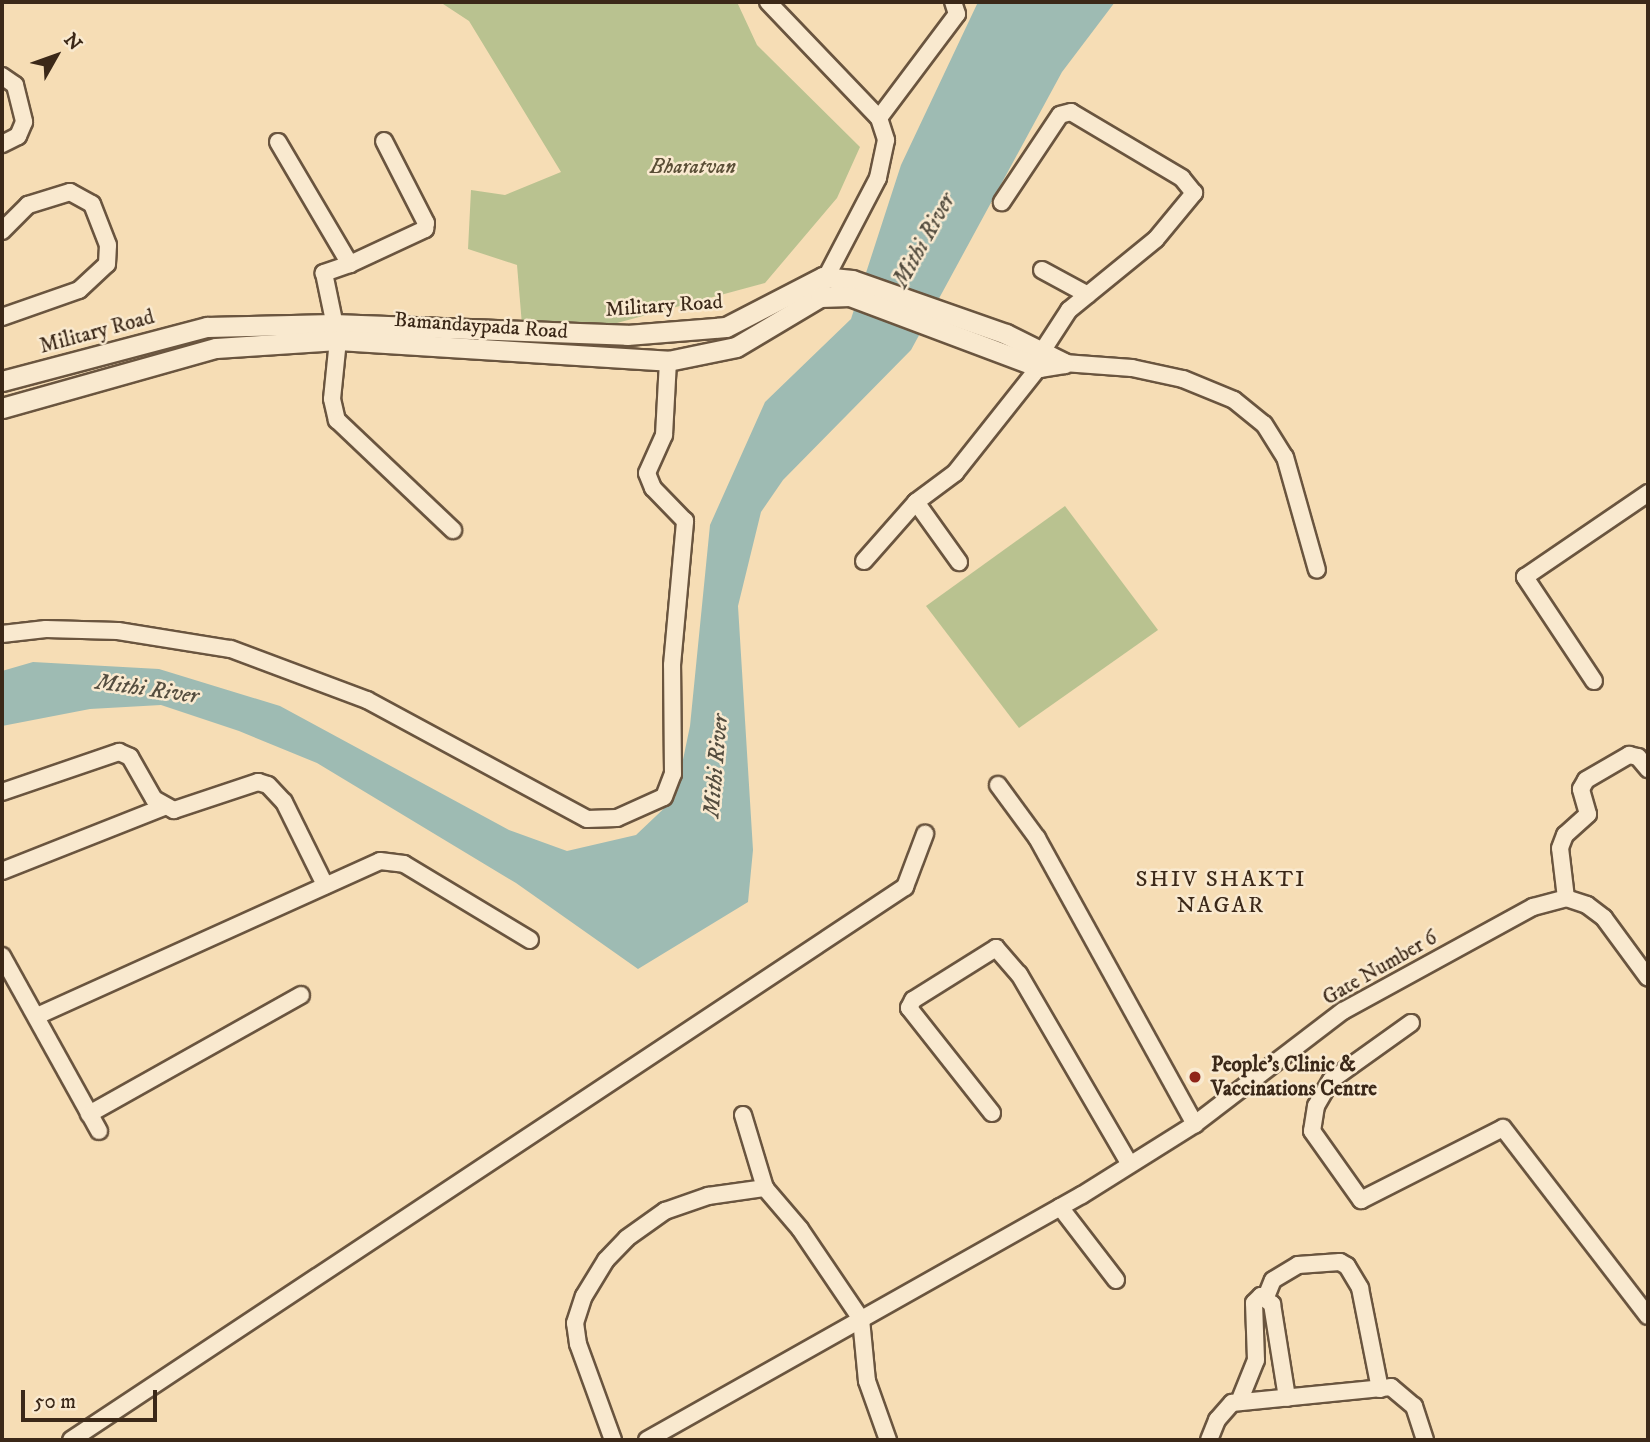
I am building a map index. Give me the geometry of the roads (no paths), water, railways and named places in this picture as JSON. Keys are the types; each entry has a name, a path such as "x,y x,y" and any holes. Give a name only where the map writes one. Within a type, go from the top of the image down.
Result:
{"street":[{"path":"768,2 879,118 886,140 878,178 823,277 820,297"},
{"path":"879,118 957,14 953,2"},
{"path":"2,76 15,85 24,122 18,136 2,144"},
{"path":"864,561 916,502 955,473 1041,358 1069,310 1156,240 1189,203 1194,193 1191,186 1071,112 1060,115 1002,202"},
{"path":"384,141 426,223 425,229 350,264 324,273 335,332 332,399 337,420 453,530"},
{"path":"278,142 350,264"},
{"path":"2,231 28,205 70,192 92,204 108,245 107,264 79,290 2,317"},
{"path":"1042,270 1088,295"},
{"path":"823,277 851,288 1006,334 1041,358 1064,363 1132,368 1183,379 1234,400 1264,424 1285,457 1317,570"},
{"name":"Military Road","path":"2,381 207,327 335,332 439,326 627,335 726,327 823,277"},
{"name":"Bamandaypada Road","path":"2,408 216,348 335,332 439,347 668,361 736,347 820,297 851,288 996,353 1041,358"},
{"path":"439,326 439,347"},
{"path":"2,634 46,629 118,632 231,649 367,700 587,819 617,818 664,797 673,774 672,665 685,521 653,488 647,473 664,435 668,361"},
{"path":"22,376 29,400"},
{"path":"1594,681 1525,577 1648,493"},
{"path":"916,502 960,562"},
{"path":"2,792 119,752 130,757 137,774 164,807"},
{"path":"1648,769 1638,757 1629,755 1586,780 1581,789 1588,814 1565,835 1560,848 1566,898 1587,905 1604,918 1648,978"},
{"path":"2,871 164,807 184,810 258,782 268,785 284,802 325,885"},
{"path":"998,785 1037,838 1195,1124"},
{"path":"72,1440 905,887 925,834"},
{"path":"37,1016 325,885 392,860 530,940"},
{"name":"Gate Number 6","path":"647,1440 1060,1207 1195,1124 1343,1011 1533,907 1566,898"},
{"path":"992,1113 909,1007 913,1000 996,948 1019,974 1129,1163"},
{"path":"2,956 99,1131"},
{"path":"89,1114 301,995"},
{"path":"1411,1023 1332,1080 1316,1106 1312,1130 1361,1199 1503,1128 1648,1316"},
{"path":"743,1115 765,1188 800,1229 861,1319 867,1381 888,1440"},
{"path":"613,1440 578,1344 575,1323 584,1296 613,1253 665,1211 708,1196 765,1188"},
{"path":"1060,1207 1116,1279"},
{"path":"1240,1402 1256,1360 1254,1303 1266,1297 1273,1280 1298,1265 1340,1262 1347,1266 1360,1288 1380,1389"},
{"path":"1266,1297 1272,1304 1287,1398"},
{"path":"1209,1439 1225,1406 1240,1402 1391,1388 1408,1398 1425,1440"}],"water":[{"name":"Mithi River","path":"978,2 1115,2 1062,72 911,350 783,480 761,512 738,606 753,850 748,902 638,969 516,883 317,763 239,731 161,705 90,709 2,726 2,671 33,662 159,669 280,706 509,830 567,851 636,835 675,798 690,726 710,525 765,402 851,319 901,165"}],"place":[{"name":"People's Clinic & Vaccinations Centre","path":"1195,1077"}],"district":[{"name":"SHIV SHAKTI NAGAR","path":"1221,893"}],"park label":[{"name":"Bharatvan","path":"693,167"}]}
